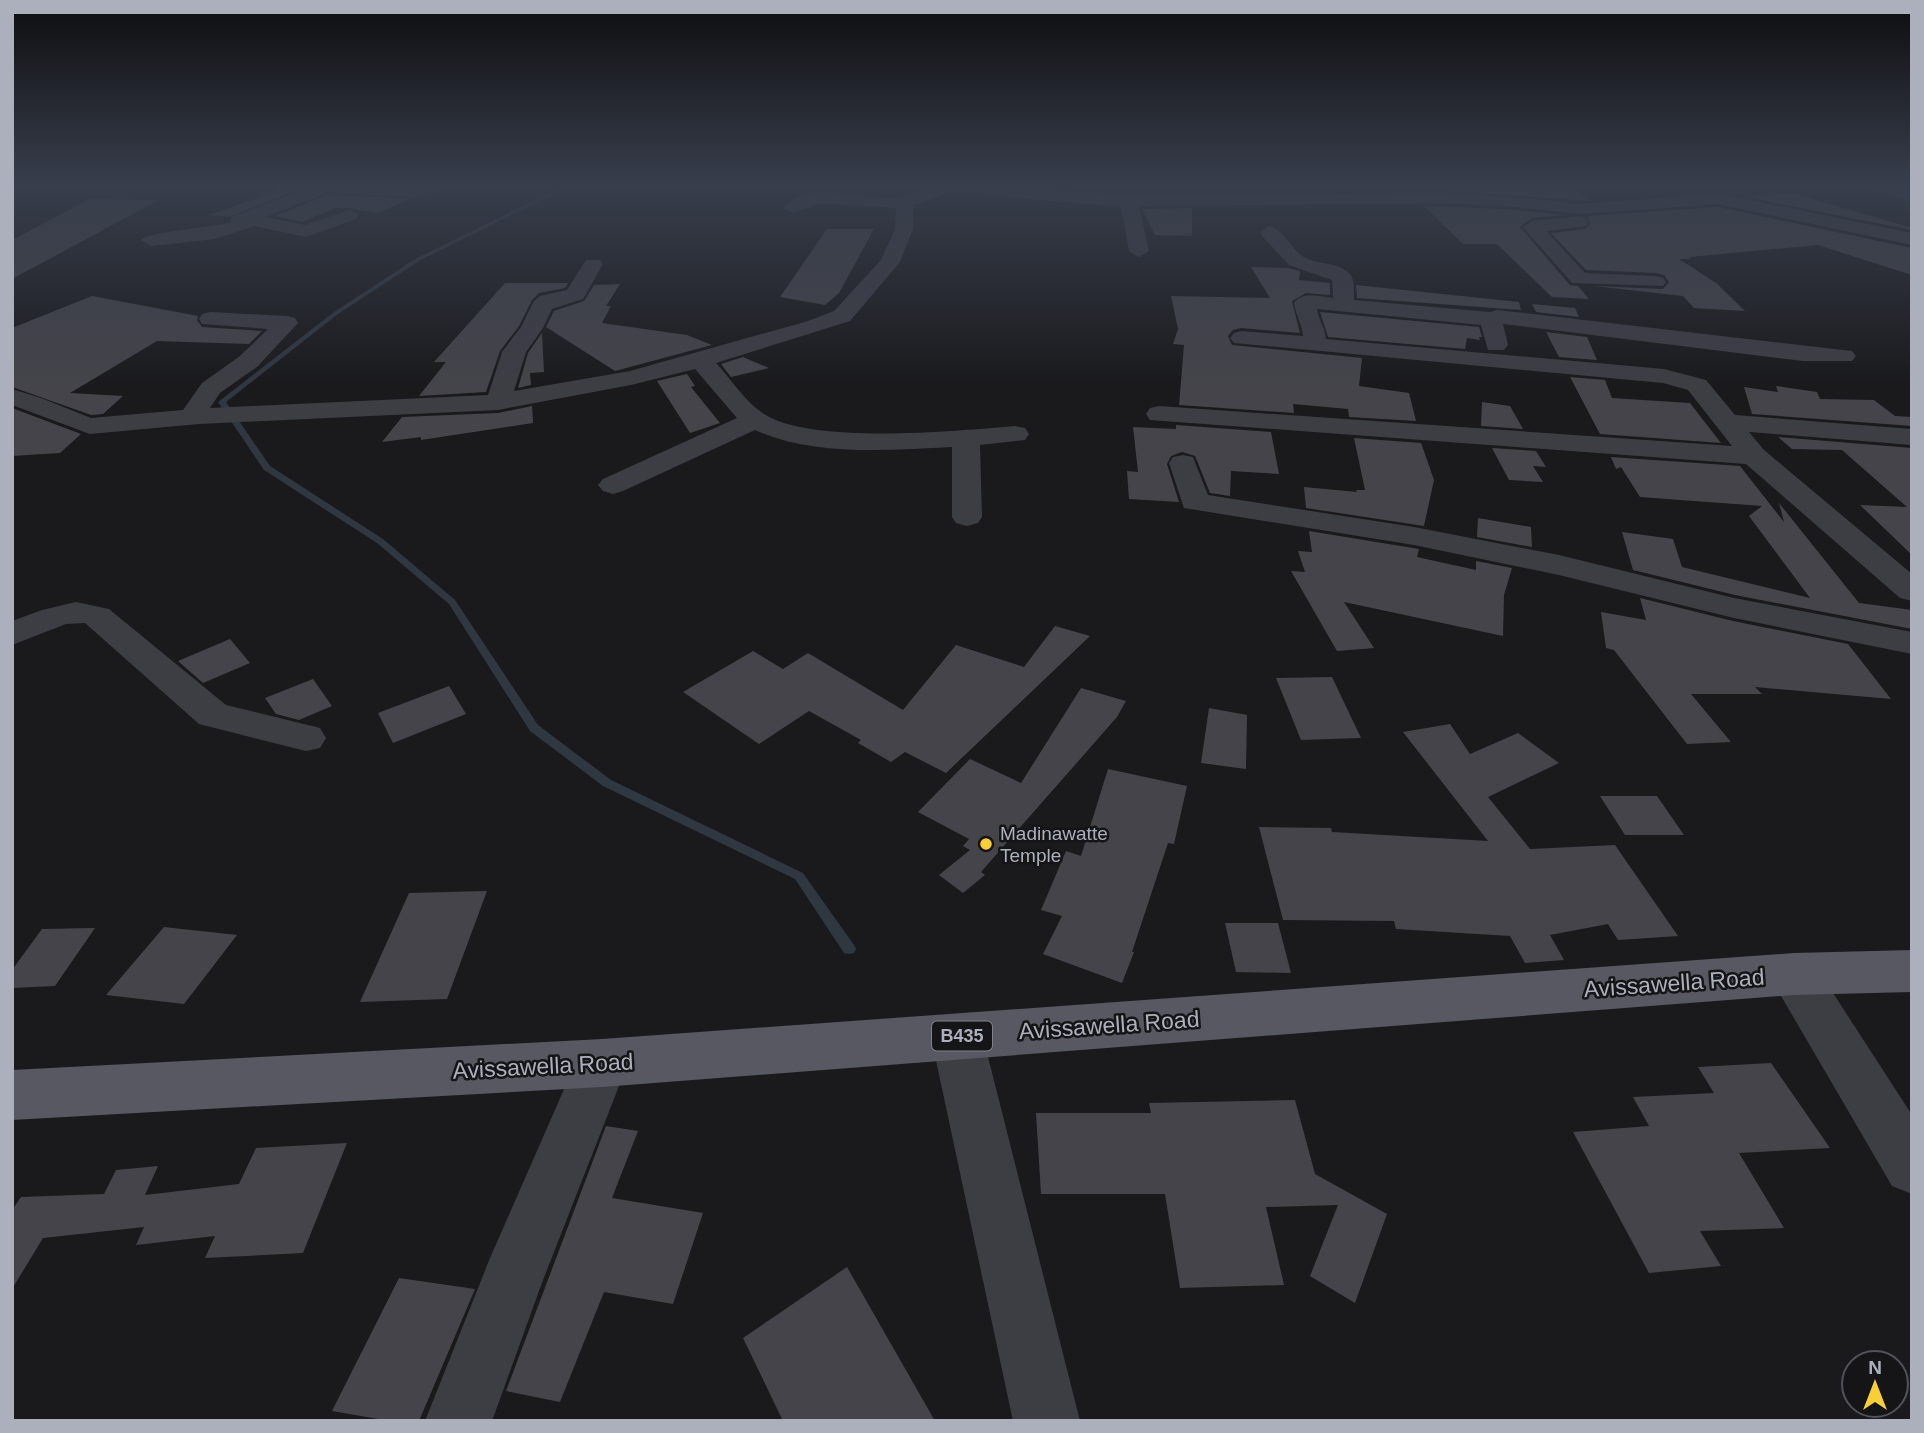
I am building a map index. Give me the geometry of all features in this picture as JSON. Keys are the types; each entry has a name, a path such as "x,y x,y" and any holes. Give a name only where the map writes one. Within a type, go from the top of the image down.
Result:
{"main road":[{"name":"Avissawella Road","path":"12,1096 602,1063 1794,974 1912,971"}],"street":[{"path":"17,402 90,426 195,417 498,402 631,378 816,326 842,316 890,261 894,252"},
{"path":"1288,252 1296,261 1334,272 1342,278 1344,304"},
{"path":"1553,252 1574,276 1585,279 1656,282"},
{"path":"498,402 514,352 532,328 542,306 548,301 575,294 593,264"},
{"path":"1314,343 1313,323 1307,318 1305,303 1344,304 1491,319 1497,317 1844,356"},
{"path":"195,417 211,388 249,361 287,323 210,319"},
{"path":"1491,319 1499,359"},
{"path":"1648,335 1697,385 1754,456 1912,591"},
{"path":"1242,338 1499,359 1664,376 1697,385"},
{"path":"701,360 754,420 781,430 811,436 947,441 1014,434"},
{"path":"1159,414 1754,456"},
{"path":"613,485 754,420"},
{"path":"1726,422 1912,437"},
{"path":"966,439 967,517"},
{"path":"1183,463 1195,502 1414,536 1559,565 1734,608 1912,643"},
{"path":"12,634 60,615 85,611 97,616 213,716 306,738"},
{"path":"1794,974 1912,1166"},
{"path":"957,1037 1047,1421"},
{"path":"458,1421 512,1280 602,1063"}],"building":[{"path":"12,252 62,252 12,279"},
{"path":"811,252 861,252 839,293 825,305 780,297"},
{"path":"1505,252 1541,252 1570,285 1578,286 1589,299 1552,297"},
{"path":"1569,252 1744,252 1679,259 1716,283 1745,311 1694,308 1683,296 1594,286 1663,289 1669,282 1664,275 1586,270"},
{"path":"1840,252 1912,252 1912,275"},
{"path":"1251,267 1300,271 1299,280 1330,283 1330,295 1306,293 1292,301 1300,333 1241,328 1233,330 1228,336 1232,345 1362,358 1359,386 1409,393 1416,421 1349,417 1348,409 1293,404 1294,413 1179,405 1184,345 1173,344 1178,329 1171,296 1270,298"},
{"path":"505,283 568,283 565,288 539,293 532,300 519,326 500,351 486,392 419,396 446,362 434,362"},
{"path":"620,284 606,306 611,306 602,323 687,335 712,345 615,371 546,327 554,311 584,301 594,285"},
{"path":"1356,285 1519,302 1521,310 1357,298"},
{"path":"92,296 198,316 197,320 202,327 262,331 249,344 157,341 70,393 123,396 103,414 91,415 12,387 12,328"},
{"path":"1532,304 1575,308 1579,317 1536,312"},
{"path":"1320,312 1479,327 1482,337 1479,337 1480,340 1467,338 1465,349 1328,337"},
{"path":"1546,332 1587,337 1597,360 1559,357"},
{"path":"542,333 544,372 530,373 531,385 518,388 528,353"},
{"path":"743,357 769,368 731,377 721,364"},
{"path":"687,374 695,386 691,387 720,423 690,433 657,381"},
{"path":"1570,377 1605,380 1612,398 1690,403 1721,443 1600,434"},
{"path":"1776,386 1817,392 1820,399 1874,400 1895,416 1912,417 1912,426 1752,414 1744,387 1778,392"},
{"path":"1482,402 1510,406 1523,429 1481,426"},
{"path":"532,406 533,423 421,440 421,437 382,442 402,417 498,413"},
{"path":"12,408 81,434 60,453 12,456"},
{"path":"1176,425 1271,432 1279,474 1231,471 1230,496 1210,493 1195,456 1182,452 1171,456 1167,464 1179,502 1129,499 1127,471 1138,472 1133,427 1176,429"},
{"path":"1778,437 1912,448 1912,555 1860,505 1907,507 1842,450 1792,449"},
{"path":"1354,438 1421,443 1434,480 1424,526 1306,508 1304,487 1357,492 1356,490 1365,490"},
{"path":"1492,448 1536,451 1546,467 1533,466 1543,482 1509,480"},
{"path":"1611,457 1740,466 1784,522 1779,503 1859,603 1912,610 1912,629 1735,595 1633,570 1622,532 1673,539 1682,567 1810,598 1749,516 1762,506 1640,497 1621,467 1616,469"},
{"path":"1478,518 1531,527 1532,547 1477,537"},
{"path":"1309,531 1419,549 1417,557 1476,570 1476,561 1512,568 1504,595 1503,636 1344,602 1374,648 1337,651 1291,571 1305,572 1298,551 1312,552"},
{"path":"1640,598 1733,621 1848,644 1891,699 1755,687 1762,694 1691,694 1731,742 1687,744 1614,650 1606,648 1601,612 1646,620"},
{"path":"1055,626 1090,636 946,773 905,752 891,762 858,743 861,740 809,711 759,744 683,692 753,651 783,669 808,653 903,710 956,645 1024,667"},
{"path":"230,639 250,663 203,683 178,661"},
{"path":"1332,677 1361,738 1301,740 1276,678"},
{"path":"313,679 332,706 299,720 276,714 265,698"},
{"path":"449,686 466,714 393,743 378,713"},
{"path":"1081,688 1126,701 1117,717 981,872 985,875 963,893 939,875 970,850 963,846 969,839 918,812 970,759 1021,783"},
{"path":"1209,708 1247,715 1246,769 1201,763"},
{"path":"1450,724 1470,754 1518,733 1559,763 1488,797 1530,849 1615,845 1678,936 1618,940 1608,924 1550,935 1564,960 1525,963 1510,936 1396,929 1394,921 1283,920 1259,827 1331,828 1332,832 1488,841 1403,732"},
{"path":"1108,769 1187,786 1174,844 1168,843 1122,983 1043,954 1062,916 1041,910 1066,851 1081,856"},
{"path":"1600,796 1657,796 1684,835 1625,835"},
{"path":"487,891 447,999 360,1002 409,893"},
{"path":"1225,923 1278,923 1291,973 1236,972"},
{"path":"164,927 237,935 184,1004 106,995"},
{"path":"95,928 55,986 12,988 12,970 42,929"},
{"path":"1771,1063 1830,1148 1739,1153 1784,1228 1700,1231 1721,1266 1649,1273 1573,1132 1649,1126 1633,1097 1714,1093 1698,1067"},
{"path":"1295,1100 1315,1174 1387,1214 1355,1303 1310,1276 1338,1205 1266,1207 1284,1285 1180,1288 1165,1194 1041,1194 1036,1113 1151,1113 1149,1103"},
{"path":"606,1126 638,1131 612,1198 703,1213 673,1304 604,1292 560,1402 506,1391"},
{"path":"347,1143 303,1253 205,1258 215,1236 136,1245 144,1227 43,1238 12,1289 12,1210 21,1197 104,1194 116,1170 158,1166 145,1195 239,1184 256,1148"},
{"path":"847,1267 935,1421 783,1421 743,1338"},
{"path":"399,1278 475,1289 419,1421 390,1421 332,1411"}],"waterway":[{"path":"433,252 336,313 222,402 267,468 380,541 452,602 534,728 607,783 799,876 849,949"}],"place":[{"name":"Madinawatte Temple","path":"986,844"}]}
